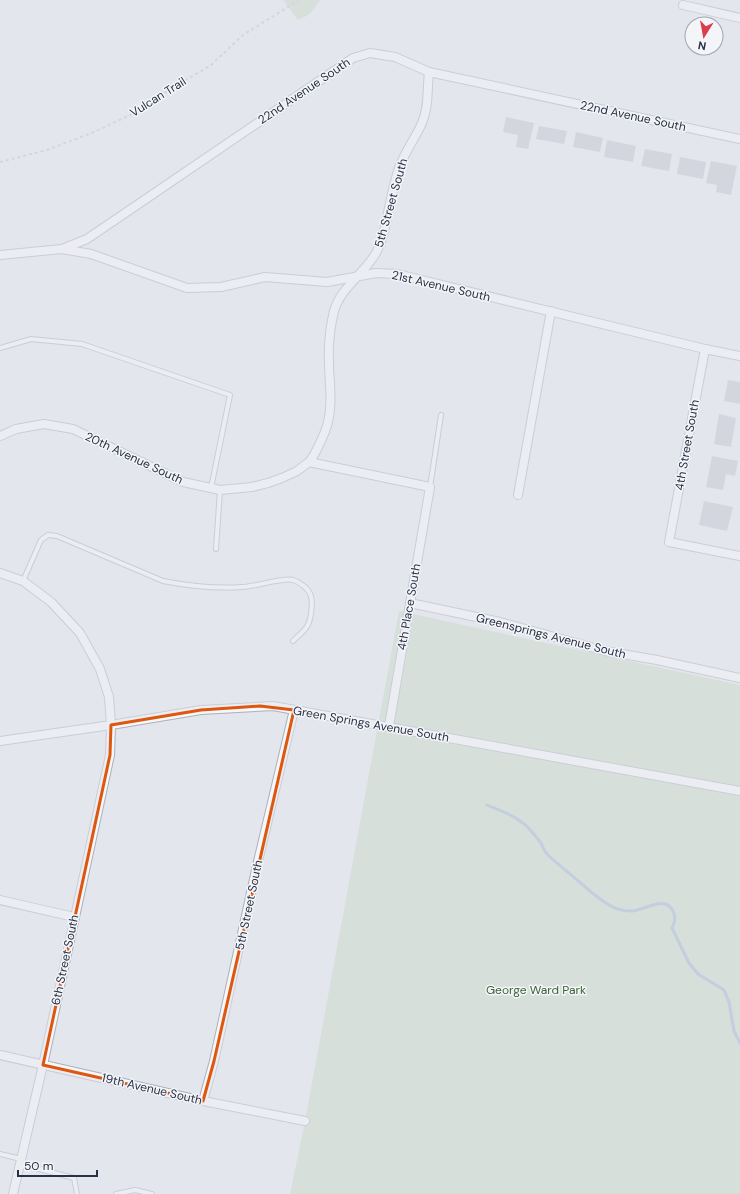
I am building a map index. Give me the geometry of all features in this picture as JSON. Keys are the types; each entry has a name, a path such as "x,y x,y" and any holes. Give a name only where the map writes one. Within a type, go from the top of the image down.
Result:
{"street":[{"path":"683,5 740,18"},
{"name":"22nd Avenue South","path":"62,249 87,239 353,58 370,53 395,57 429,72 740,139"},
{"name":"5th Street South","path":"309,462 322,440 328,422 330,409 328,361 330,326 336,304 343,293 372,261 377,251 383,235 402,159 422,123 426,111 429,72"},
{"name":"21st Avenue South","path":"0,255 62,249 91,254 187,288 221,287 265,277 326,282 376,273 397,274 705,349 740,356"},
{"path":"518,495 551,311"},
{"name":"4th Street South","path":"705,349 669,542 740,556"},
{"name":"20th Avenue South","path":"0,436 16,429 44,424 73,429 183,482 220,490 252,487 268,483 297,471 309,462"},
{"path":"309,462 430,487"},
{"name":"4th Place South","path":"389,726 430,487"},
{"name":"6th Street South","path":"0,573 23,582 51,602 80,633 100,669 109,697 111,725 110,755 43,1065 13,1194"},
{"name":"Greensprings Avenue South","path":"410,603 500,622 605,651 657,660 740,678"},
{"name":"Green Springs Avenue South","path":"0,742 201,710 273,706 740,791"},
{"name":"5th Street South","path":"203,1100 214,1062 256,870 294,710"},
{"path":"0,900 74,917"},
{"name":"19th Avenue South","path":"0,1055 305,1121"}],"lane":[{"path":"0,348 31,339 82,344 230,395 211,488"},
{"path":"430,487 441,415"},
{"path":"216,550 220,490"},
{"path":"23,582 41,540 48,535 63,539 163,581 205,587 243,588 282,580 293,580 304,586 311,595 311,613 307,628 293,641"},
{"path":"0,1154 74,1178 77,1194"},
{"path":"116,1194 135,1190 152,1194"}],"path":[{"name":"Vulcan Trail","path":"0,162 47,150 94,132 149,106 161,95 210,66 243,35 298,0"}],"highlighted area":[{"path":"260,706 294,710 214,1061 203,1101 43,1065 110,755 111,725 201,710"}],"green space":[{"path":"283,0 320,0 310,14 298,20"},
{"name":"George Ward Park","path":"399,611 740,685 740,1194 290,1194 305,1121"}],"building":[{"path":"506,117 534,123 528,149 516,147 518,135 503,132"},
{"path":"539,126 567,131 564,144 536,139"},
{"path":"576,132 603,138 600,152 573,147"},
{"path":"607,140 636,146 633,162 604,157"},
{"path":"645,149 672,154 669,171 641,166"},
{"path":"680,157 706,162 703,179 677,174"},
{"path":"711,161 737,166 731,195 716,192 717,185 706,183"},
{"path":"728,380 740,382 740,404 724,401"},
{"path":"719,414 736,418 731,447 714,444"},
{"path":"712,456 738,461 735,476 726,474 723,490 706,487"},
{"path":"704,501 733,507 727,531 699,525"}],"waterway":[{"path":"487,805 508,814 523,823 541,843 545,852 550,857 593,894 611,906 626,911 637,910 660,904 669,906 673,911 675,918 672,928 689,963 698,974 724,990 729,1002 734,1031 740,1043"}]}
